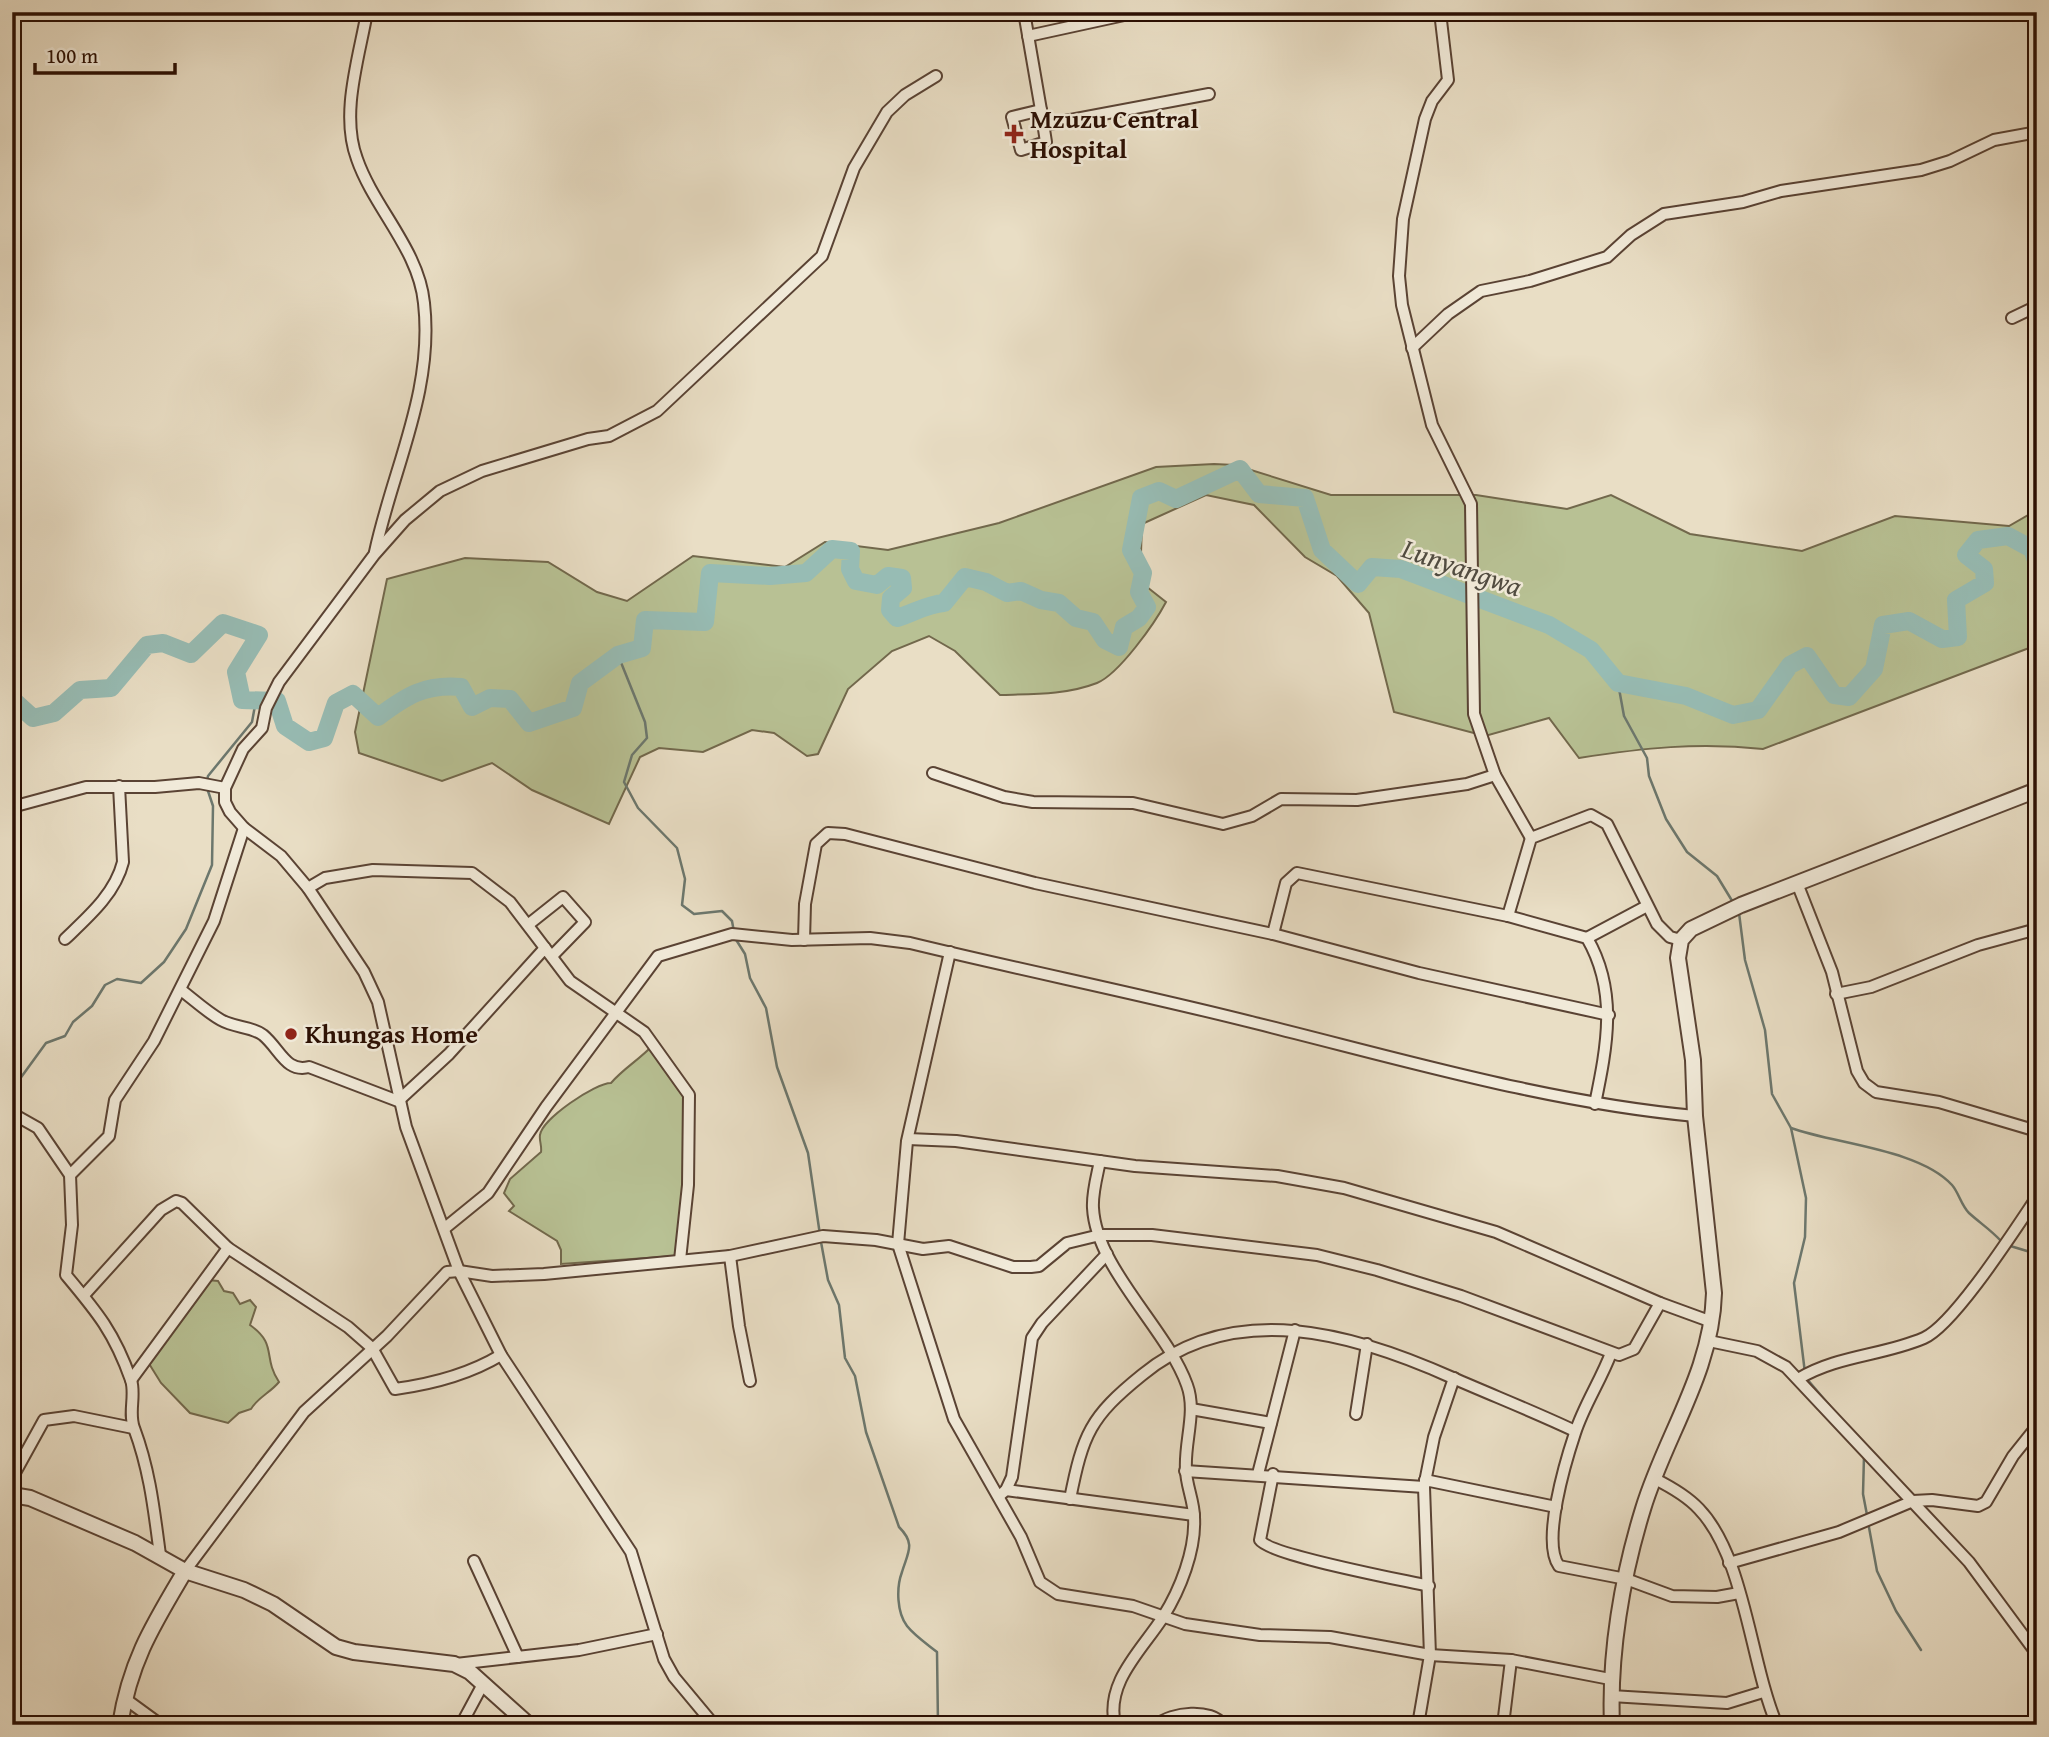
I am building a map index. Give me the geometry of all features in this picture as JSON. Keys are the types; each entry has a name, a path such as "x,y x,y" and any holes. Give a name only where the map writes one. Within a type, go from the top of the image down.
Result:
{"street":[{"path":"368,12 350,120 356,158 414,268 424,301 425,349 420,393 374,555"},
{"path":"1024,12 1044,125 1045,143 1019,148 1012,117 1041,110"},
{"path":"1028,37 1138,12"},
{"path":"1440,12 1448,80 1432,101 1425,119 1398,250 1402,306 1432,425 1471,504 1474,714 1495,775 1531,838 1508,916"},
{"path":"714,1725 674,1677 664,1659 631,1552 501,1355 459,1271 445,1228 421,1174 398,1101 378,1002 364,972 308,888 281,856 244,828 227,806 225,788 243,749 262,727 271,693 374,555 424,503 482,471 588,439 609,436 657,411 822,256 854,169 887,112 905,95 936,76"},
{"path":"1044,125 1209,94"},
{"path":"1412,348 1448,314 1481,291 1530,281 1607,257 1631,235 1664,214 1743,202 1781,191 1921,170 1950,161 1994,140 2037,132"},
{"path":"2012,318 2037,306"},
{"path":"933,773 1004,797 1033,802 1133,803 1223,824 1252,816 1281,799 1357,800 1467,784 1495,775"},
{"path":"12,807 86,787 155,788 199,783 225,788"},
{"path":"65,939 88,917 120,874 123,862 119,786"},
{"path":"1612,1725 1610,1679 1626,1579 1643,1508 1701,1369 1712,1322 1714,1293 1695,1116 1693,1060 1678,958 1681,940 1698,925 1797,883 2037,790"},
{"path":"1531,838 1584,816 1599,818 1606,824 1647,906 1663,931 1681,940"},
{"path":"70,1175 107,1140 115,1100 154,1041 214,921 244,828"},
{"path":"804,940 805,904 816,844 828,833 850,835 1035,883 1273,934 1444,979 1609,1015"},
{"path":"308,888 325,878 373,870 465,871 492,886 529,924 570,981 588,996 618,1012 644,1032 689,1099 688,1185 680,1260"},
{"path":"1273,934 1286,883 1297,873 1508,916 1587,937 1647,906"},
{"path":"1797,883 1832,972 1857,1071 1870,1089 1948,1105 2037,1131"},
{"path":"398,1101 449,1054 549,952 584,926 584,922 563,897 529,924"},
{"path":"1836,994 1871,987 1979,945 2037,929"},
{"path":"445,1228 488,1193 546,1107 658,957 734,934 804,940 870,938 910,943 1192,1007 1481,1080 1595,1104 1695,1116"},
{"path":"1587,937 1602,973 1609,1015 1607,1043 1595,1104"},
{"path":"950,952 908,1139 898,1244 954,1419 968,1448 1002,1493 1040,1582 1058,1594 1133,1606 1185,1624 1226,1631 1330,1637 1430,1654 1511,1660 1610,1679"},
{"path":"181,990 219,1019 237,1028 253,1029 264,1036 293,1068 301,1070 309,1067 398,1101"},
{"path":"13,1091 15,1115 38,1128 70,1175 72,1224 66,1275 85,1294 108,1326 131,1380 134,1428 143,1448 149,1476 160,1555"},
{"path":"908,1139 956,1141 1100,1161 1277,1176 1344,1188 1496,1232 1660,1303 1712,1322"},
{"path":"1100,1161 1093,1206 1107,1254 1186,1383 1191,1409 1185,1471 1195,1516 1191,1551 1164,1616 1120,1681 1113,1699 1115,1725"},
{"path":"1798,1379 1833,1361 1911,1343 1938,1331 2037,1196"},
{"path":"85,1294 172,1201 182,1203 228,1248 310,1300 372,1348 395,1389 442,1381 471,1371 501,1355"},
{"path":"120,1725 124,1698 144,1640 185,1571 304,1412 387,1336 438,1278 447,1272 511,1276 730,1256 819,1237 898,1244 923,1249 949,1246 1013,1267 1031,1267 1039,1266 1067,1242 1100,1235 1152,1235 1317,1255 1461,1296 1619,1355 1634,1349 1660,1303"},
{"path":"131,1380 228,1248"},
{"path":"1002,1493 1012,1477 1032,1338 1042,1323 1107,1254"},
{"path":"730,1256 739,1326 750,1381"},
{"path":"1070,1499 1086,1434 1122,1391 1170,1353 1219,1337 1295,1330 1330,1334 1367,1344 1454,1378 1575,1431"},
{"path":"1258,1474 1295,1330"},
{"path":"1709,1341 1757,1351 1786,1367 1969,1562 2037,1654"},
{"path":"1356,1413 1367,1344"},
{"path":"1611,1353 1575,1431 1556,1507 1552,1546 1554,1560 1559,1566 1626,1579 1672,1596 1717,1597 1739,1593"},
{"path":"1418,1725 1430,1654 1424,1484 1434,1437 1454,1378"},
{"path":"1191,1409 1270,1423"},
{"path":"12,1478 44,1420 74,1416 134,1428"},
{"path":"1729,1563 1839,1532 1913,1501 1978,1506 1986,1502 2013,1456 2037,1426"},
{"path":"1185,1471 1424,1484 1556,1507"},
{"path":"1273,1474 1260,1540 1264,1545 1289,1554 1429,1586"},
{"path":"1655,1479 1678,1491 1700,1509 1729,1563 1763,1692 1777,1725"},
{"path":"1002,1493 1195,1516"},
{"path":"12,1495 37,1501 160,1555 185,1571 244,1590 273,1604 344,1650 454,1664 579,1650 657,1634"},
{"path":"474,1561 518,1657"},
{"path":"1503,1725 1511,1660"},
{"path":"454,1664 483,1684 529,1725"},
{"path":"461,1725 483,1684"},
{"path":"1611,1696 1727,1703 1763,1692"},
{"path":"124,1698 161,1725"},
{"path":"1157,1725 1175,1716 1195,1715 1217,1718 1223,1725"}],"green space":[{"path":"1235,465 1331,495 1476,495 1567,509 1611,495 1690,534 1802,551 1895,516 2009,526 2037,510 2037,645 1763,749 1671,747 1579,758 1549,718 1485,736 1394,712 1369,613 1337,576 1305,557 1254,505 1206,495 1142,524 1141,553 1147,587 1166,602 1154,622 1116,670 1097,683 1085,687 1049,693 1000,695 955,651 929,636 892,651 848,689 818,754 807,756 774,733 752,730 703,752 659,748 640,757 609,824 532,790 492,763 442,781 359,753 355,732 387,579 465,558 548,562 597,592 627,601 693,556 785,567 825,542 888,550 999,523 1156,467"},
{"path":"653,1045 686,1095 687,1126 679,1245 675,1256 561,1264 561,1250 557,1241 509,1211 514,1206 504,1193 510,1179 541,1152 540,1135 550,1120 582,1095 611,1083"},
{"path":"208,1280 218,1281 224,1291 233,1293 240,1304 250,1300 256,1307 250,1325 264,1339 279,1382 251,1409 239,1413 228,1423 190,1413 161,1383 148,1362"}],"waterway":[{"name":"Lunyangwa","path":"12,699 33,718 54,713 80,690 111,688 147,645 163,643 191,654 223,623 259,635 236,672 242,700 277,701 285,726 309,742 324,738 336,703 353,694 378,717 416,693 436,687 461,687 472,707 490,698 510,699 529,723 573,708 580,683 618,655 642,648 645,620 705,622 710,573 770,576 806,573 832,549 851,551 850,569 856,581 877,585 888,576 902,578 903,588 891,598 890,610 897,618 944,603 965,577 986,582 1007,593 1021,591 1041,600 1059,603 1076,618 1093,622 1105,640 1119,647 1124,627 1139,618 1147,607 1139,592 1143,573 1131,550 1141,498 1159,491 1176,499 1240,469 1259,494 1305,498 1322,550 1358,584 1372,567 1401,569 1549,625 1591,650 1618,683 1686,696 1733,715 1758,710 1790,665 1807,656 1834,695 1849,697 1874,669 1883,625 1909,621 1942,639 1958,637 1956,600 1985,583 1984,569 1966,555 1978,540 2008,536 2032,549 2037,563"},
{"path":"618,655 645,722 647,738 632,755 624,782 638,808 677,848 685,879 682,905 694,914 722,911 732,921 734,932"},
{"path":"1618,683 1624,716 1647,758 1649,776 1666,819 1687,852 1717,876 1734,904"},
{"path":"207,781 208,776 252,722 256,700"},
{"path":"14,1087 46,1043 65,1036 73,1022 92,1006 105,985 117,979 141,983 164,962 186,929 212,865 213,806 207,788"},
{"path":"1739,913 1745,960 1765,1030 1772,1094 1791,1128 1898,1155 1919,1163 1952,1185 1969,1213 2001,1241"},
{"path":"735,938 745,954 750,978 766,1008 777,1067 808,1153 820,1235"},
{"path":"1791,1128 1806,1198 1805,1237 1794,1283 1805,1373"},
{"path":"821,1242 828,1280 839,1305 845,1358 855,1376 866,1432 899,1527 909,1543 899,1585 901,1614 910,1630 937,1652 938,1725"},
{"path":"2007,1245 2037,1254"},
{"path":"1807,1379 1830,1406"},
{"path":"1864,1456 1863,1494 1867,1515"},
{"path":"1868,1522 1877,1571 1896,1611 1921,1650"}],"place":[{"name":"Mzuzu Central Hospital","path":"1014,134"},
{"name":"Khungas Home","path":"291,1034"}]}
